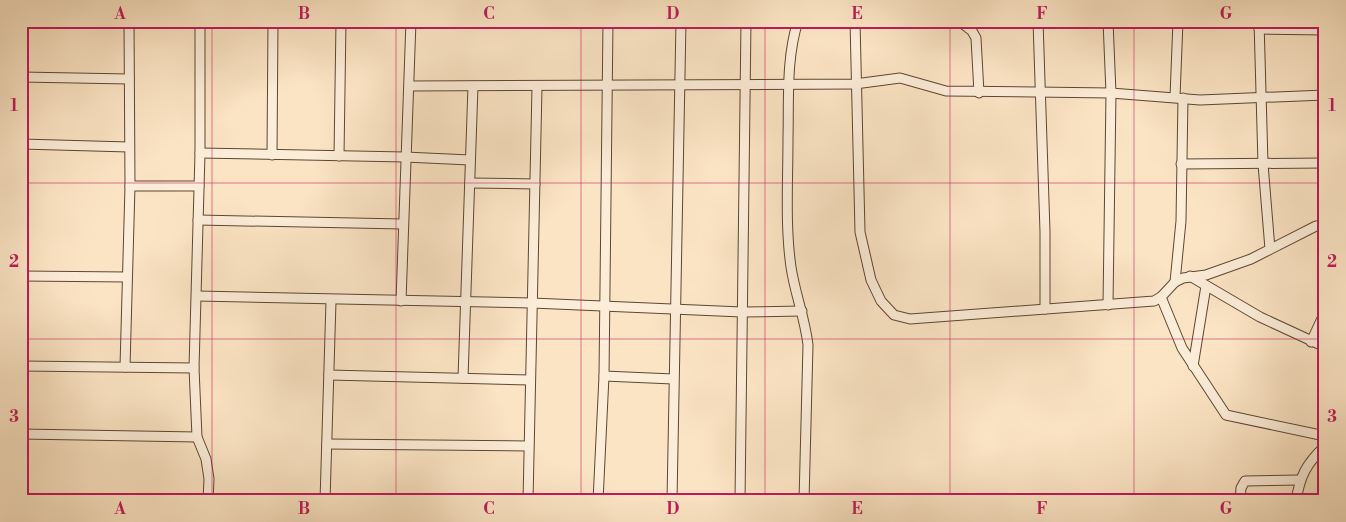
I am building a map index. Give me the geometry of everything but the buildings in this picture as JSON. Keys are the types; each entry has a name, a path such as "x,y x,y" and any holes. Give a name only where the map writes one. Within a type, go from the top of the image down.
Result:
{"street":[{"path":"125,367 130,186 129,21"},
{"path":"200,21 200,186 194,368 198,437 206,459 209,479 208,501"},
{"path":"272,155 273,21"},
{"path":"339,156 341,21"},
{"path":"401,301 405,157 412,21"},
{"path":"598,501 604,376 605,86 608,21"},
{"path":"672,501 674,309 681,21"},
{"path":"740,501 746,21"},
{"path":"798,21 793,40 789,84 787,235 796,297 802,311 808,345 804,501"},
{"path":"855,21 860,232 871,280 881,301 894,315 910,319 1154,301 1162,297 1175,282 1190,276 1206,275 1250,259 1316,226 1325,225"},
{"path":"959,21 972,31 976,38 979,93"},
{"path":"1038,21 1045,309"},
{"path":"1108,21 1111,93 1108,305"},
{"path":"1175,282 1181,221 1178,21"},
{"path":"1270,250 1263,164 1259,25 1325,30"},
{"path":"21,77 129,79"},
{"path":"410,86 537,87 855,84 900,78 946,91 979,93 1041,91 1111,93 1200,100 1325,95"},
{"path":"462,378 473,86"},
{"path":"528,501 537,87"},
{"path":"21,144 129,147"},
{"path":"200,153 470,160"},
{"path":"1181,164 1325,163"},
{"path":"470,183 535,184"},
{"path":"130,186 200,186"},
{"path":"198,220 403,224"},
{"path":"21,276 128,277"},
{"path":"1190,276 1253,314 1325,347"},
{"path":"1192,366 1206,286"},
{"path":"196,296 332,301 532,303 742,312 802,311"},
{"path":"1162,297 1174,331 1192,366 1226,415 1325,436"},
{"path":"325,501 332,301"},
{"path":"1311,342 1325,312"},
{"path":"21,366 194,368"},
{"path":"329,375 530,380"},
{"path":"604,376 673,379"},
{"path":"21,434 198,437"},
{"path":"327,444 528,446"},
{"path":"1296,501 1300,480 1306,467 1325,446"},
{"path":"1240,501 1241,488 1245,481 1300,480"}]}
